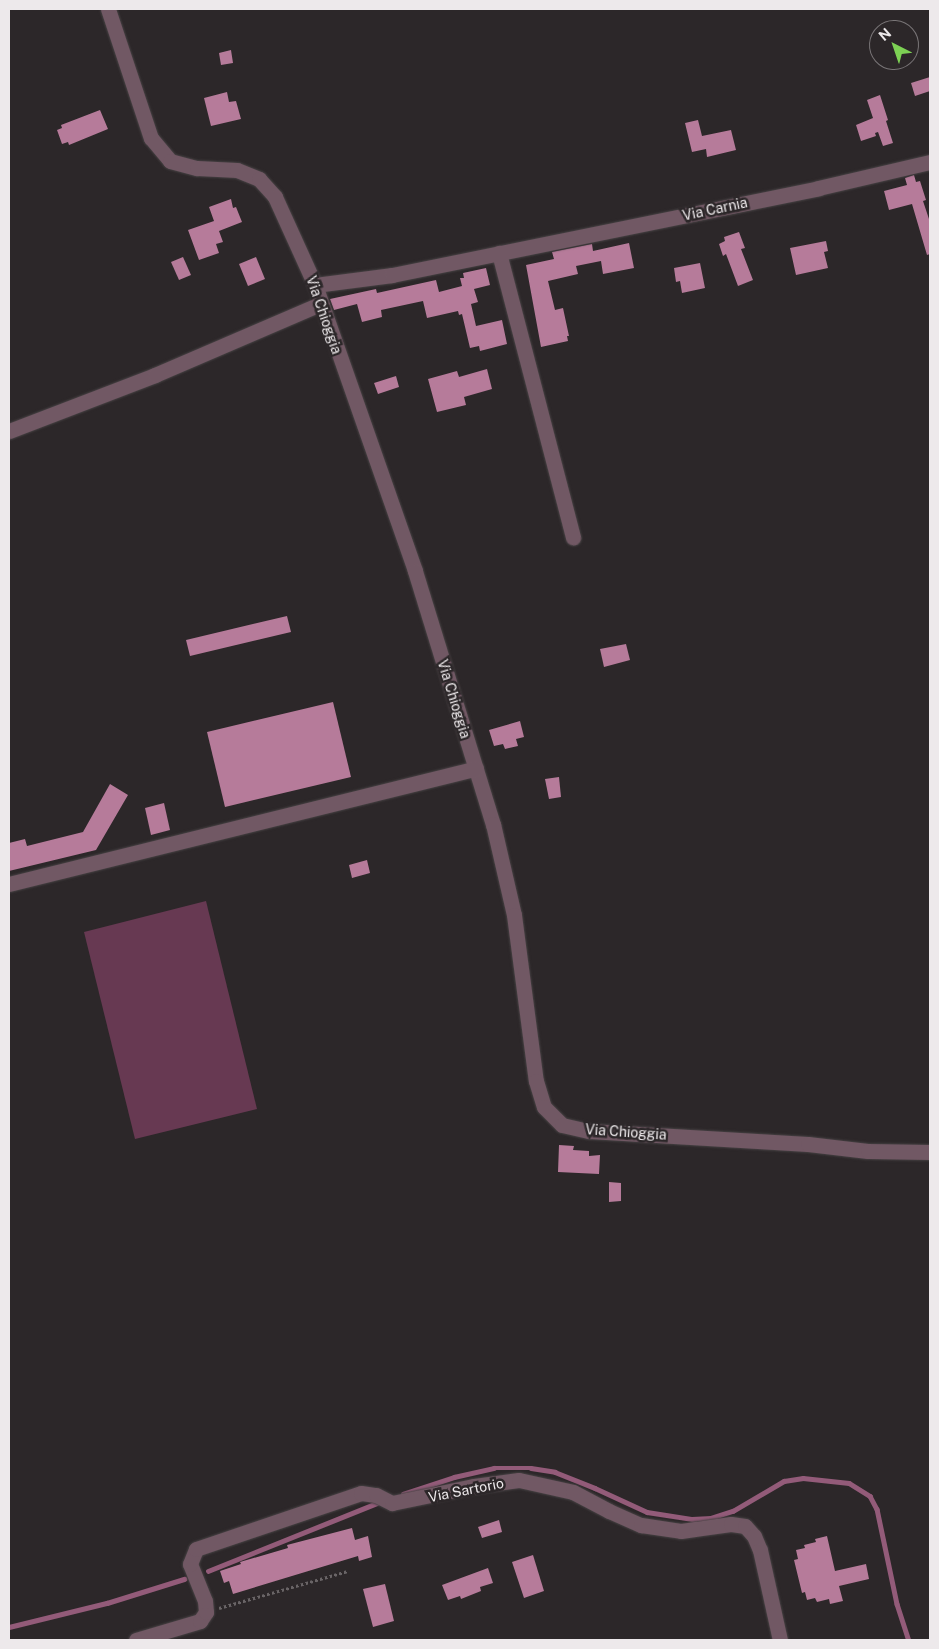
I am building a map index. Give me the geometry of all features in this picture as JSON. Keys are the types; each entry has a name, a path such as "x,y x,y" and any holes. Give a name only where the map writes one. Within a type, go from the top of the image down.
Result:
{"street":[{"name":"Via Chioggia","path":"108,9 151,138 170,161 198,168 236,170 259,179 275,197 316,285 320,304 415,571 493,824 514,916 536,1081 544,1107 562,1125 589,1131 808,1144 868,1151 930,1152"},
{"name":"Via Carnia","path":"316,285 392,275 818,188 930,162"},
{"path":"499,253 573,538"},
{"path":"9,431 155,375 320,304"},
{"path":"9,884 476,768"},
{"name":"Via Sartorio","path":"206,1612 205,1601 190,1564 196,1549 361,1492 376,1495 392,1504 474,1486 519,1480 573,1492 641,1525 681,1531 731,1524 744,1526 754,1536 760,1550 780,1640"},
{"path":"136,1640 200,1621 206,1612"}],"path":[{"path":"206,1612 348,1571"}],"shaded area":[{"path":"206,901 257,1109 135,1139 84,932"}],"building":[{"path":"231,50 233,63 221,65 219,53"},
{"path":"930,77 930,91 915,96 911,83"},
{"path":"227,92 229,102 236,101 241,119 211,126 204,98"},
{"path":"880,95 893,143 883,146 878,132 875,133 876,136 861,141 856,125 873,118 867,100"},
{"path":"100,110 108,129 69,145 68,142 62,144 57,130 62,128 61,125"},
{"path":"698,120 702,136 731,130 736,150 707,157 706,149 692,152 685,123"},
{"path":"914,175 916,182 920,181 926,200 923,201 930,222 930,254 927,255 912,204 889,210 884,191 907,185 905,178"},
{"path":"231,199 233,208 236,207 242,222 219,231 223,242 216,244 219,253 199,260 188,230 214,221 209,207"},
{"path":"739,232 745,248 741,249 753,280 738,286 726,254 723,256 719,244 725,241 724,237"},
{"path":"826,241 828,251 824,252 828,268 796,275 790,248"},
{"path":"629,243 634,268 603,274 601,261 576,266 578,274 548,281 555,310 563,308 569,336 567,336 568,341 541,347 526,265 554,259 552,252 592,244 593,251"},
{"path":"183,257 191,275 179,280 171,262"},
{"path":"256,257 265,279 248,286 239,264"},
{"path":"700,263 705,288 682,293 680,281 676,282 674,268"},
{"path":"486,268 490,285 474,289 478,302 471,304 476,326 502,320 507,344 480,351 479,346 470,348 462,314 459,315 458,311 427,318 423,301 381,310 382,317 362,322 357,304 334,310 330,299 376,289 377,293 436,280 439,292 462,286 460,278 464,278 463,273"},
{"path":"487,369 492,389 464,397 466,405 437,412 428,379 457,371 459,377"},
{"path":"396,376 399,387 378,394 374,383"},
{"path":"287,616 291,632 190,656 186,640"},
{"path":"626,644 630,660 604,667 600,649"},
{"path":"333,702 351,777 225,807 207,732"},
{"path":"520,721 524,737 516,739 518,746 505,749 503,744 494,746 489,730"},
{"path":"559,777 561,797 549,799 545,779"},
{"path":"110,784 128,795 96,850 9,871 9,843 25,839 27,846 83,832"},
{"path":"164,803 170,830 151,835 145,808"},
{"path":"367,860 370,873 352,878 349,865"},
{"path":"559,1145 574,1146 573,1150 589,1151 589,1156 600,1155 599,1174 558,1172"},
{"path":"609,1182 621,1183 621,1201 609,1202"},
{"path":"499,1520 502,1532 482,1538 478,1527"},
{"path":"352,1528 355,1540 368,1536 372,1557 359,1561 358,1556 233,1594 229,1581 224,1583 220,1571 241,1564 240,1562 288,1548 287,1545"},
{"path":"827,1536 835,1571 866,1564 869,1579 839,1586 843,1601 830,1604 829,1599 817,1602 815,1598 807,1600 805,1592 802,1593 794,1560 798,1559 796,1550 805,1548 804,1545 816,1542 815,1539"},
{"path":"533,1555 544,1591 524,1598 512,1562"},
{"path":"488,1568 493,1583 480,1587 481,1591 461,1599 460,1596 448,1600 442,1585"},
{"path":"385,1584 394,1621 373,1627 363,1589"}],"waterway":[{"path":"403,1494 454,1477 494,1468 531,1468 555,1472 647,1512 692,1519 711,1518 733,1511 784,1481 803,1478 849,1483 870,1496 877,1509 897,1604 909,1640"},
{"path":"208,1571 377,1503"},
{"path":"9,1627 107,1603 184,1579"}]}
